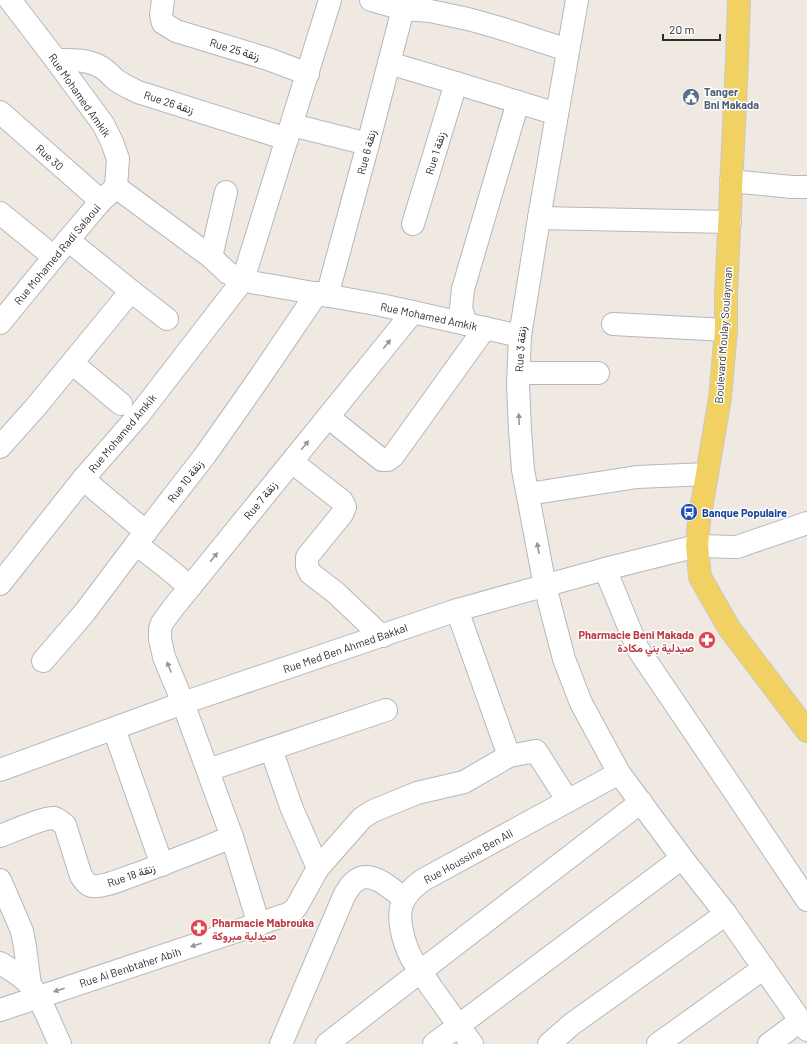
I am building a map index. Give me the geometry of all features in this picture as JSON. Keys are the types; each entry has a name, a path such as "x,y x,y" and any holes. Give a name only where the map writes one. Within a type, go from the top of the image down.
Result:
{"main road":[{"name":"Boulevard Moulay Soulayman","path":"738,0 737,60 726,295 726,330 720,398 699,521 697,546 700,577 729,628 807,731"}],"street":[{"name":"Rue Mohamed Amkik","path":"10,0 103,124 118,159 108,194 211,257 228,273 243,280 381,305 520,336"},
{"name":"Rue 25 زنقة","path":"164,0 161,15 163,23 176,31 268,59 308,74"},
{"name":"Rue Mohamed Amkik","path":"0,584 83,479 138,416 243,280 330,0"},
{"path":"371,0 403,9 468,19 568,50"},
{"name":"Rue 3 زنقة","path":"577,0 520,336 520,430 523,470 545,586 564,659 581,703 619,773 726,914 804,1025"},
{"name":"Rue 6 زنقة","path":"322,295 368,144 403,9"},
{"name":"Rue 26 زنقة","path":"56,60 76,60 99,66 116,80 138,92 290,132 368,144"},
{"path":"389,64 557,114"},
{"name":"Rue 1 زنقة","path":"413,224 456,83"},
{"path":"328,417 382,460 388,460 393,456 476,326 461,308 463,289 518,102"},
{"name":"Rue 30","path":"0,112 108,194"},
{"path":"731,181 807,187"},
{"path":"211,257 226,192"},
{"name":"Rue Mohamed Radi Salaoui","path":"0,324 68,240 108,194"},
{"path":"0,213 54,257"},
{"path":"539,218 730,222"},
{"path":"68,240 167,319"},
{"path":"0,447 34,409 131,291"},
{"name":"Rue 10 زنقة","path":"43,662 85,612 215,441 258,380 322,295"},
{"name":"Rue 7 زنقة","path":"259,925 232,837 183,703 164,657 160,639 160,629 165,618 413,312"},
{"path":"613,324 726,330"},
{"path":"72,363 121,404"},
{"path":"519,374 598,372"},
{"path":"292,462 342,501 345,507 342,514 307,558 307,566 310,573 336,593 383,636"},
{"path":"528,494 637,478 707,474"},
{"path":"83,479 141,538 166,567 190,587"},
{"name":"Rue Med Ben Ahmed Bakkal","path":"0,770 183,703 457,610 605,569 697,546 737,547 807,523"},
{"path":"605,569 638,649 807,899"},
{"path":"457,610 509,756"},
{"path":"208,770 386,710"},
{"path":"114,729 162,865"},
{"path":"271,749 292,809 318,868"},
{"name":"Rue Ai Benbtaher Abih","path":"0,1010 34,991 259,925 288,914 297,906 318,868 362,818 373,811 417,793 464,782 509,756 536,751 568,801"},
{"name":"Rue Houssine Ben Ali","path":"404,899 414,887 423,880 619,773"},
{"path":"327,1044 641,802"},
{"name":"Rue 18 زنقة","path":"0,836 44,819 55,818 59,820 65,825 81,876 92,886 112,883 232,837"},
{"path":"434,1044 682,858"},
{"path":"281,1044 344,896 353,882 362,878 374,878 386,884 404,899 400,914 405,941 412,959 472,1044"},
{"path":"0,880 22,932 34,991 60,1044"},
{"path":"548,1044 572,1024 726,914"},
{"path":"0,963 21,977 34,991"},
{"path":"658,1044 764,968"},
{"path":"769,1044 804,1025"}],"place":[{"name":"Tanger Bni Makada","path":"691,97"},
{"name":"Banque Populaire","path":"689,512"},
{"name":"Pharmacie Beni Makada صيدلية بني مكادة","path":"707,640"},
{"name":"Pharmacie Mabrouka صيدلية مبروكة","path":"199,928"}]}
